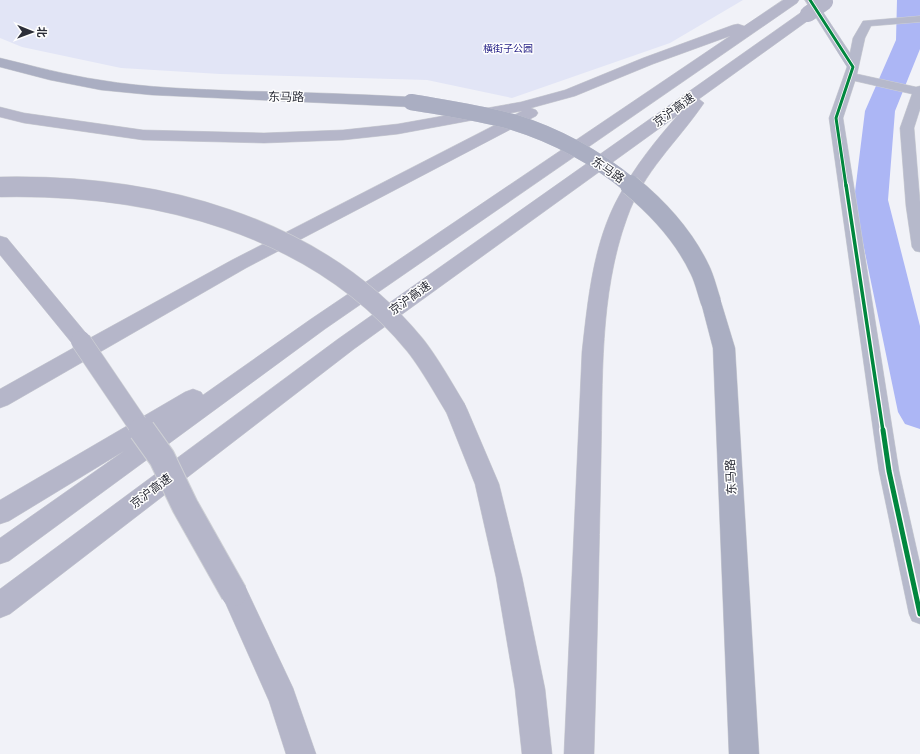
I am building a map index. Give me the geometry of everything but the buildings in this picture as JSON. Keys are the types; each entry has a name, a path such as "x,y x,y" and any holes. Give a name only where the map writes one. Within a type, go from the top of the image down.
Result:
{"highway":[{"name":"京沪高速","path":"0,553 318,324 768,18 792,0"},
{"name":"京沪高速","path":"0,605 346,344 716,80 809,7 827,1"},
{"path":"0,399 239,264 570,93 648,61 768,18"},
{"path":"579,754 593,352 597,299 605,258 620,214 638,178 663,144 716,80"},
{"path":"0,112 24,118 143,135 264,138 343,135 398,129 522,106 570,93"},
{"path":"0,187 63,188 122,193 170,202 224,216 275,236 326,263 373,300 415,345 456,409 487,484 509,577 530,689 537,754"},
{"path":"0,242 81,341 121,401 162,458 185,506 234,593 283,698 301,754"},
{"path":"0,513 318,324"}],"main road":[{"name":"东马路","path":"0,62 42,74 137,90 233,96 373,99 411,102 469,112 515,123 552,136 616,174 649,201 677,233 699,268 711,302 724,348 744,754"}],"street":[{"path":"809,7 851,72 920,91 907,128 913,206 920,247"},
{"path":"920,19 867,23 859,38 851,72 836,118 889,470 920,614"}],"green space":[{"name":"横街子公园","path":"0,0 743,0 670,43 512,98 427,80 220,74 121,68 22,47 0,38"}],"waterway":[{"path":"910,0 910,40 880,111 871,200 920,412"}],"cycle path":[{"path":"810,0 853,67 836,118 889,471 920,614"}]}
